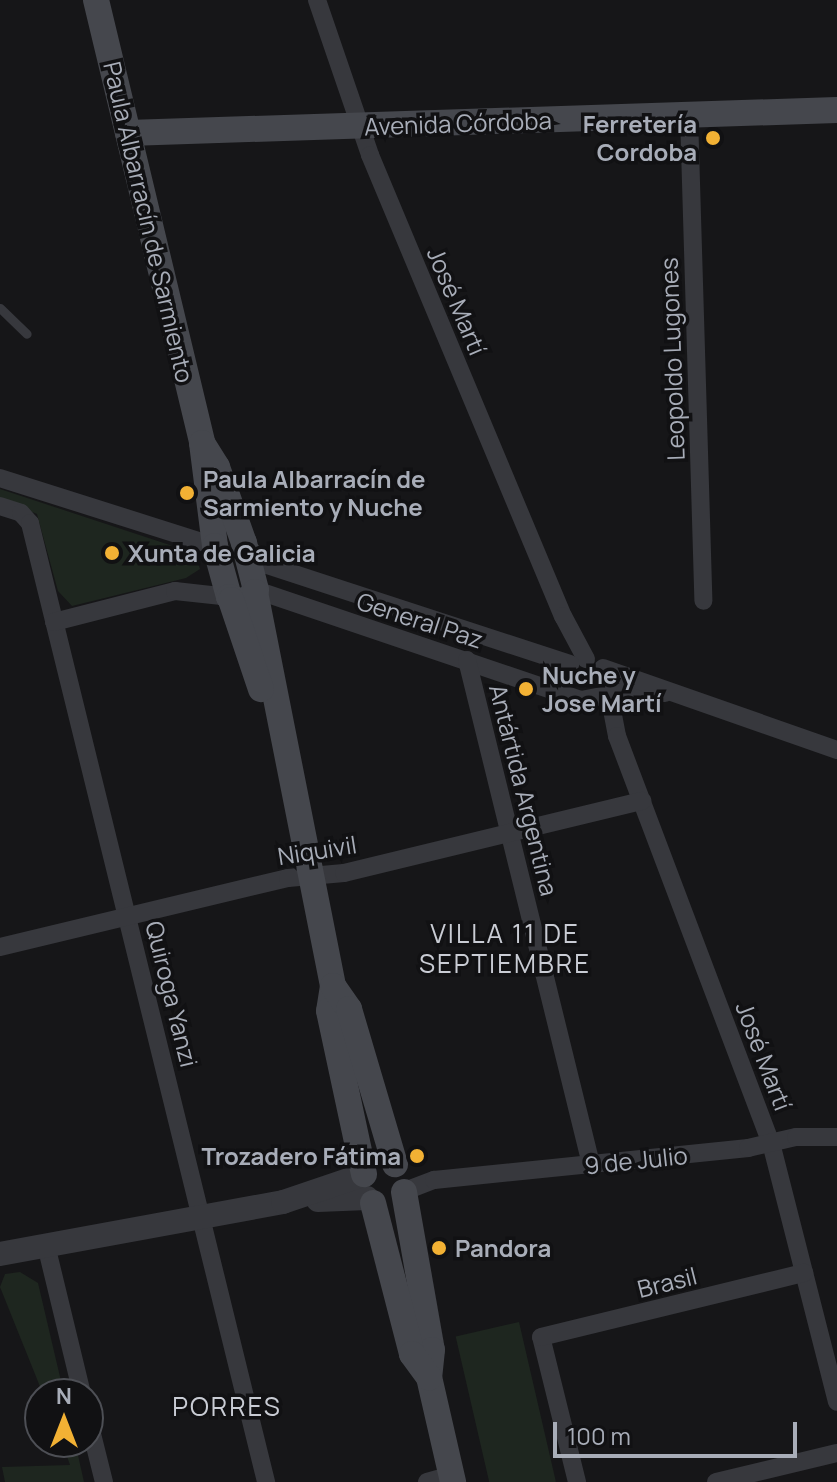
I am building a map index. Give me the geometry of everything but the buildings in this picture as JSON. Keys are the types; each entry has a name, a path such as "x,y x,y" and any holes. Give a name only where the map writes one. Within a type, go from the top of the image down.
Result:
{"main road":[{"name":"Paula Albarracín de Sarmiento","path":"96,0 202,443 215,544 245,587"},
{"name":"Avenida Córdoba","path":"128,133 837,110"},
{"name":"Paula Albarracín de Sarmiento","path":"202,443 217,467 242,540 245,587"},
{"path":"215,544 228,530 242,540"},
{"path":"245,587 276,685 274,703 333,986 329,1011 367,1187 412,1354 429,1377"},
{"path":"333,986 349,1009 402,1181 432,1350 429,1377 444,1480"},
{"path":"367,1187 377,1162 402,1181"},
{"path":"367,1187 390,1205 402,1181"}],"street":[{"name":"José Martí","path":"317,0 360,126 582,663"},
{"name":"Leopoldo Lugones","path":"689,115 703,601"},
{"path":"0,478 215,544"},
{"name":"Quiroga Yanzi","path":"0,506 28,518 266,1482"},
{"path":"245,587 582,663 837,750"},
{"name":"General Paz","path":"54,622 175,591 245,587 571,694 665,693"},
{"name":"Antártida Argentina","path":"467,660 591,1164"},
{"path":"571,694 566,683 582,663"},
{"path":"582,663 604,696"},
{"name":"José Martí","path":"604,696 771,1143 837,1402"},
{"name":"Niquivil","path":"0,947 308,876 344,873 642,801"},
{"name":"9 de Julio","path":"402,1181 837,1137"},
{"path":"0,1254 367,1187"},
{"path":"46,1245 78,1378"},
{"name":"Brasil","path":"577,1482 541,1337 804,1273"},
{"path":"716,1482 837,1453"},
{"path":"98,1458 104,1482"}],"lane":[{"path":"0,308 27,334"}],"shaded area":[{"path":"0,489 194,553 200,569 186,578 72,606 58,591 37,514 0,498"},
{"path":"20,1272 38,1283 60,1378 37,1378 0,1287 5,1274"},
{"path":"519,1322 556,1482 489,1482 456,1337"},
{"path":"68,1458 79,1458 84,1482 5,1482 2,1467 70,1465"}],"place":[{"name":"Ferretería Cordoba","path":"713,138"},
{"name":"Paula Albarracín de Sarmiento y Nuche","path":"187,493"},
{"name":"Xunta de Galicia","path":"112,553"},
{"name":"Nuche y Jose Martí","path":"526,689"},
{"name":"Trozadero Fátima","path":"417,1156"},
{"name":"Pandora","path":"439,1248"}],"district":[{"name":"VILLA 11 DE SEPTIEMBRE","path":"505,949"},
{"name":"PORRES","path":"227,1407"}]}
